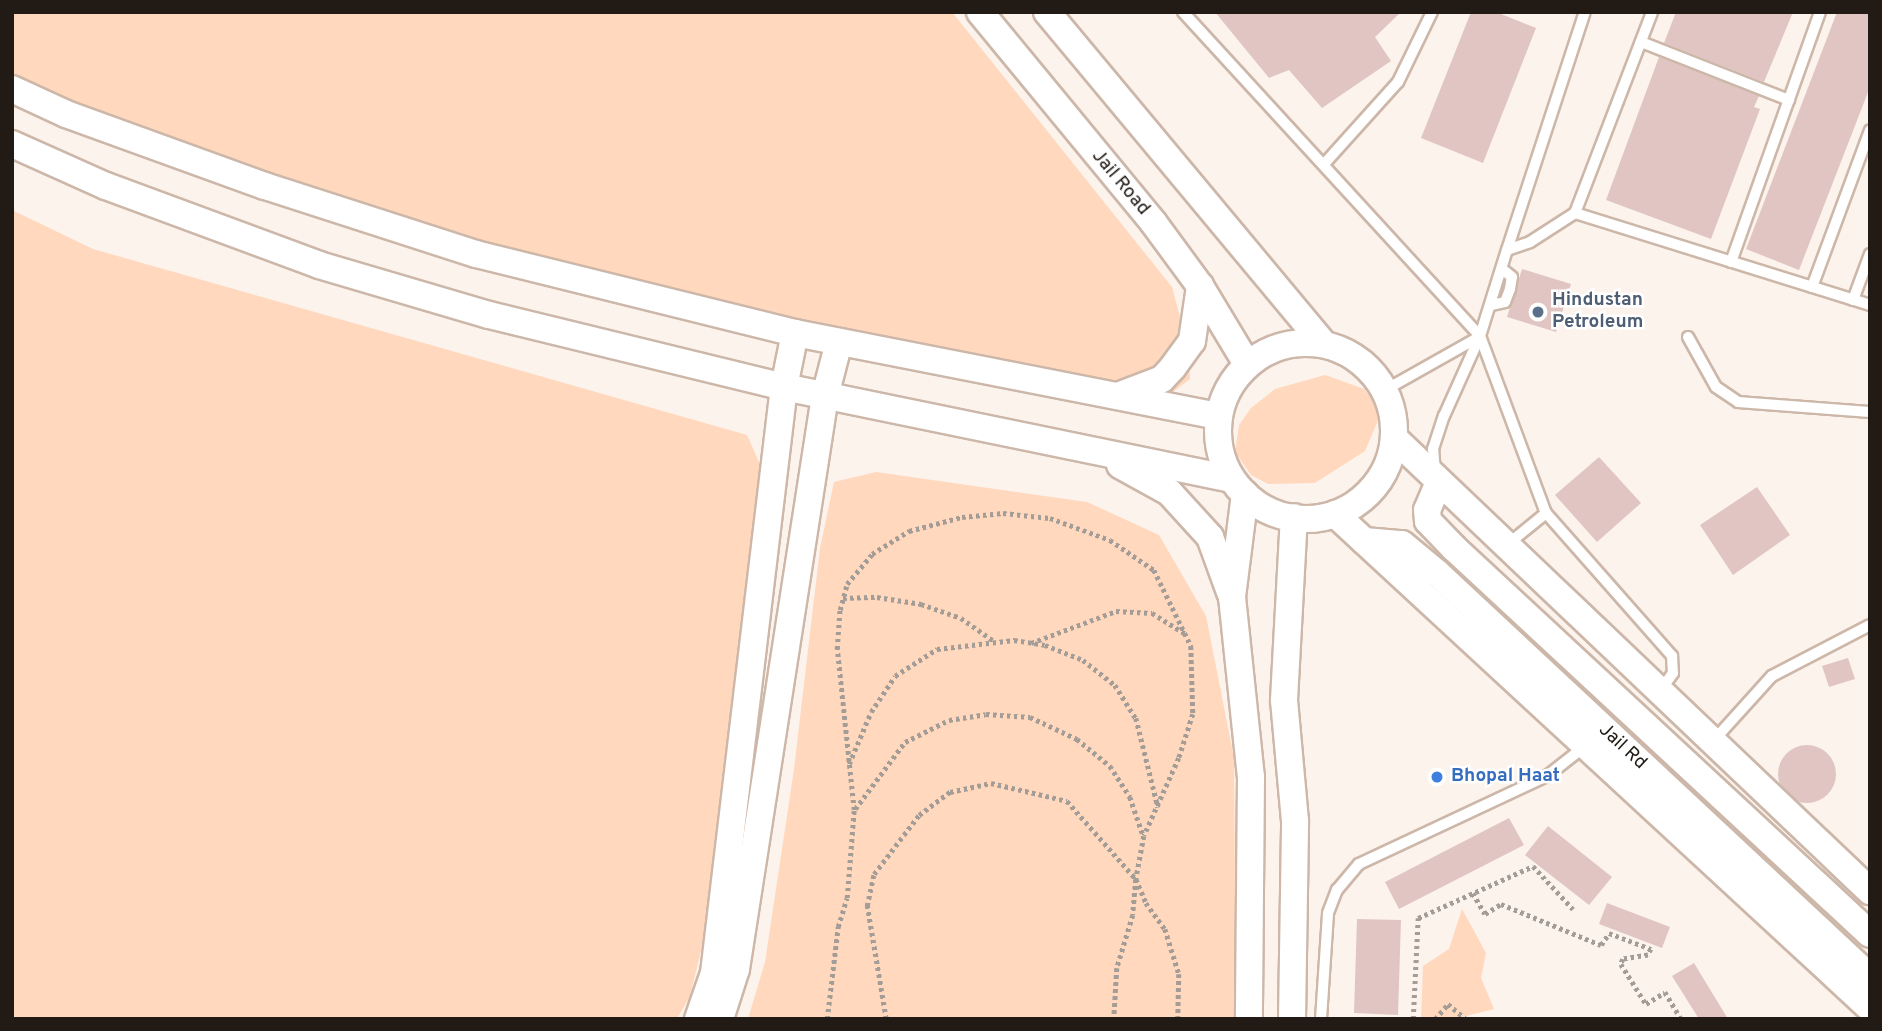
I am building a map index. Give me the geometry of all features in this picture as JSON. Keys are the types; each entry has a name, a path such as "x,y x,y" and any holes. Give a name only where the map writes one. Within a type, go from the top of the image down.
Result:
{"main road":[{"name":"Jail Road","path":"980,12 1200,286 1247,364"},
{"path":"1047,12 1324,344"},
{"path":"12,89 66,114 265,186 476,254 795,333 1218,416"},
{"path":"12,144 106,186 319,265 489,316 784,387 1100,454 1238,487 1261,506 1294,517 1335,514 1361,501 1375,486 1389,464 1395,439 1394,414 1385,390 1375,375 1334,346 1273,346 1247,364 1226,392 1218,416 1218,442 1238,487 1232,597 1251,777 1249,1019"},
{"path":"1116,397 1162,379 1173,367 1192,341 1200,286"},
{"path":"698,1019 714,973 784,387 795,333"},
{"path":"720,1019 736,969 825,396 839,342"},
{"path":"1395,439 1661,688 1870,891"},
{"path":"1100,454 1169,492 1210,537 1232,597"},
{"name":"Jail Rd","path":"1437,480 1427,510 1428,521 1870,934"},
{"path":"1335,514 1870,1009"},
{"path":"1292,1019 1296,872 1284,700 1294,517"},
{"name":"Jail Rd","path":"1364,541 1402,544 1870,977"}],"lane":[{"path":"1183,12 1325,163 1479,336 1546,513 1672,656 1674,673 1661,688"},
{"path":"1325,163 1398,82 1432,12"},
{"path":"1437,480 1433,449 1491,305 1585,12"},
{"path":"1507,250 1530,242 1575,213 1652,12"},
{"path":"1731,262 1820,12"},
{"path":"1641,42 1789,100"},
{"path":"1812,287 1869,135"},
{"path":"1575,213 1870,305"},
{"path":"1853,300 1870,254"},
{"path":"1385,390 1479,336"},
{"path":"1688,337 1716,387 1738,402 1870,412"},
{"path":"1508,544 1546,513"},
{"path":"1714,739 1772,676 1870,625"},
{"path":"1321,1019 1328,913 1337,890 1359,864 1547,776 1586,745"}],"path":[{"path":"827,1019 838,927 847,898 854,810 837,649 843,598 848,584 872,554 909,531 962,517 1003,513 1051,518 1110,540 1154,570 1187,635 1195,673 1193,714 1158,808 1144,836 1133,915 1117,968 1114,1019"},
{"path":"843,598 877,597 921,604 961,618 994,641"},
{"path":"1030,643 1116,611 1152,613 1187,635"},
{"path":"849,765 871,712 895,676 937,649 994,641 1030,643 1083,660 1115,685 1136,718 1158,808"},
{"path":"854,810 905,742 949,720 986,714 1030,717 1077,739 1110,766 1130,797 1144,836"},
{"path":"886,1019 867,906 874,874 919,815 950,792 991,783 1067,802 1136,879 1146,903 1165,929 1179,974 1178,1019"},
{"path":"1413,1019 1418,918 1533,866 1573,909"},
{"path":"1473,893 1485,914 1501,904 1601,946 1609,933 1651,949 1648,955 1623,959 1622,964 1646,1004 1665,992 1681,1019"},
{"path":"1435,1019 1448,1004 1466,1019"}],"shaded area":[{"path":"12,12 952,12 1172,287 1188,347 1190,379 1173,392 1145,396 728,317 122,131 12,80"},
{"path":"12,210 93,249 747,435 771,489 717,884 690,996 677,1019 12,1019"},
{"path":"1325,375 1364,389 1374,402 1379,418 1365,451 1315,483 1268,484 1251,475 1235,452 1239,425 1251,408 1275,389"},
{"path":"876,472 1087,502 1159,535 1206,616 1234,758 1236,1019 748,1019 765,962 794,769 820,548 834,482"},
{"path":"1462,909 1486,953 1481,978 1494,1009 1454,1019 1421,1019 1423,966 1449,949"}],"building":[{"path":"1215,12 1401,12 1375,37 1391,61 1322,108 1289,70 1269,78"},
{"path":"1471,12 1496,12 1536,28 1483,163 1421,138"},
{"path":"1676,12 1793,12 1764,82 1664,43"},
{"path":"1837,12 1870,12 1870,87 1799,270 1746,249"},
{"path":"1659,57 1759,96 1754,107 1760,109 1711,239 1606,200"},
{"path":"1522,269 1571,284 1556,332 1507,317"},
{"path":"1599,457 1641,503 1597,542 1555,495"},
{"path":"1757,487 1790,535 1733,575 1700,525"},
{"path":"1848,658 1855,679 1829,687 1822,666"},
{"path":"1807,745 1823,750 1831,758 1836,774 1831,790 1823,798 1807,803 1791,798 1783,790 1778,774 1783,758 1791,750"},
{"path":"1509,818 1524,845 1399,909 1385,882"},
{"path":"1548,826 1612,877 1589,905 1525,855"},
{"path":"1607,903 1670,927 1662,948 1599,924"},
{"path":"1357,919 1401,920 1398,1015 1354,1013"},
{"path":"1694,963 1728,1019 1699,1019 1672,976"}],"place":[{"name":"Hindustan Petroleum","path":"1538,312"},
{"name":"Bhopal Haat","path":"1437,777"}]}
